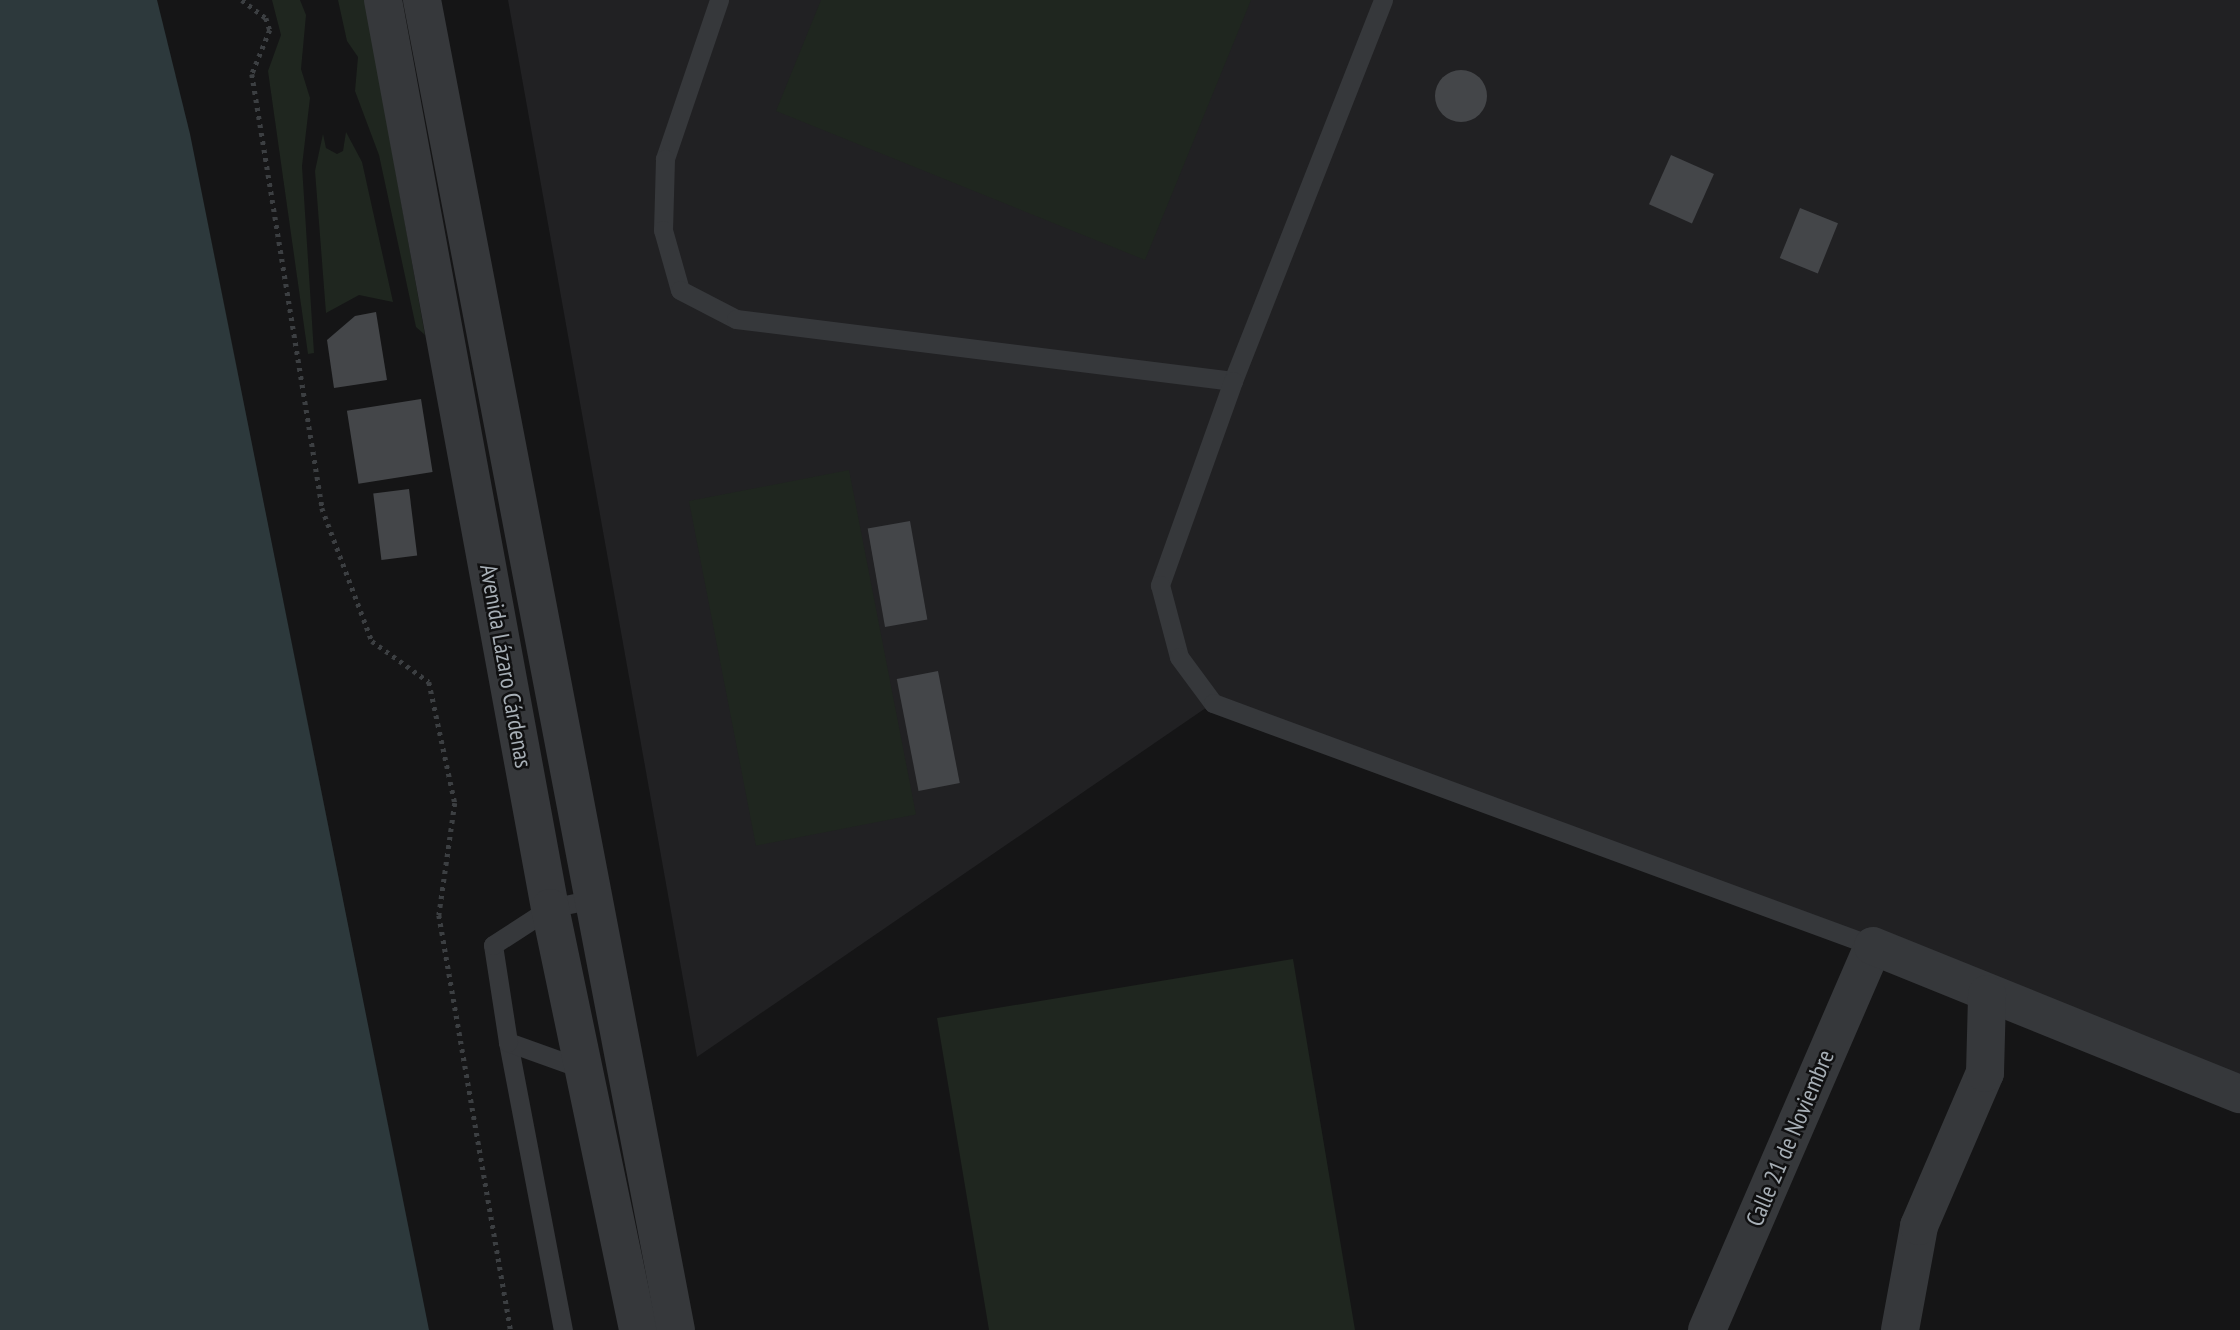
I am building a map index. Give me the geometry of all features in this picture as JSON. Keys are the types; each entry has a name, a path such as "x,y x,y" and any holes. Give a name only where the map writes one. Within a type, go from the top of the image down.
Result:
{"street":[{"name":"Avenida Lázaro Cárdenas","path":"383,0 550,908 587,1070 638,1330"},
{"name":"Avenida Lázaro Cárdenas","path":"422,0 676,1330"},
{"path":"1873,946 2240,1094"},
{"name":"Calle 21 de Noviembre","path":"1707,1330 1873,946"},
{"path":"1900,1330 1919,1226 1985,1073 1987,994"}],"lane":[{"path":"719,0 665,159 663,230 680,290 736,319 1233,381"},
{"path":"1383,0 1233,381 1160,585 1179,657 1213,703 1873,946"},
{"path":"563,1330 493,945 550,908 594,899"},
{"path":"509,1042 587,1070"}],"path":[{"path":"242,0 266,18 270,30 253,74 322,508 372,641 429,682 455,803 439,915 512,1330"}],"shaded area":[{"path":"0,0 157,0 190,134 429,1330 0,1330"},
{"path":"272,0 300,0 306,15 301,69 310,98 302,166 314,353 308,354 268,71 281,35"},
{"path":"338,0 365,0 425,335 416,327 379,155 355,91 358,57 347,41"},
{"path":"508,0 2240,0 2240,1094 1213,703 697,1057"},
{"path":"821,0 1251,0 1145,260 776,111"},
{"path":"346,132 362,162 393,302 359,295 326,313 315,171 323,134 326,148 337,154 343,151"},
{"path":"849,470 916,815 756,846 689,501"},
{"path":"1293,959 1355,1330 989,1330 937,1018"}],"building":[{"path":"1461,70 1471,72 1479,78 1485,86 1485,106 1479,114 1471,120 1461,122 1451,120 1443,114 1437,106 1435,96 1437,86 1443,78 1451,72"},
{"path":"1671,155 1714,174 1692,223 1649,204"},
{"path":"1800,208 1838,223 1818,273 1780,258"},
{"path":"376,312 387,380 334,388 327,340 355,316"},
{"path":"421,399 433,472 358,484 347,411"},
{"path":"409,489 417,556 381,560 373,493"},
{"path":"910,521 927,619 885,627 868,528"},
{"path":"938,671 960,783 919,791 897,679"}]}
